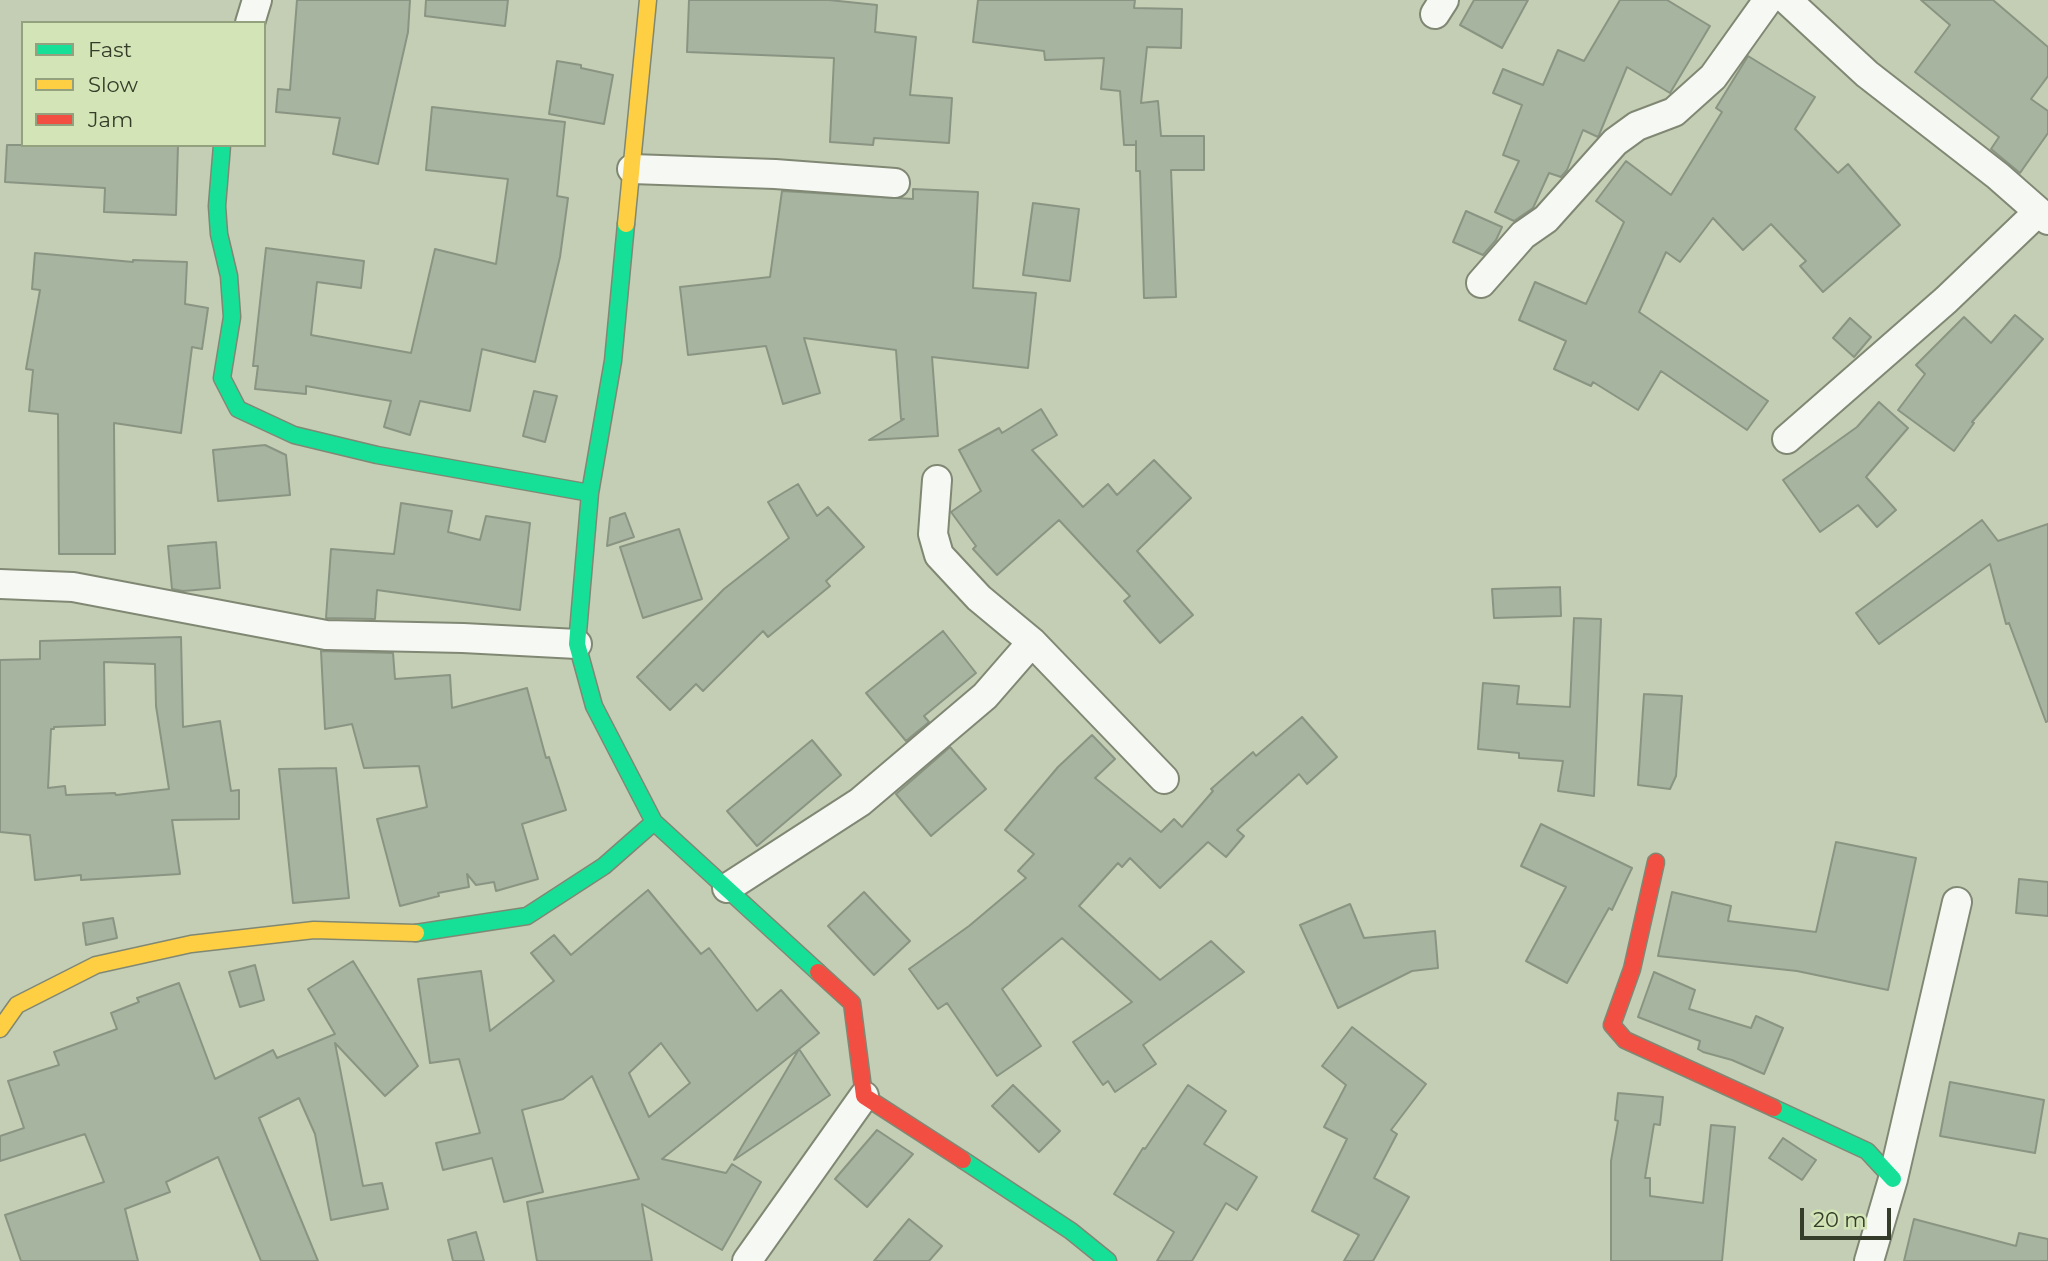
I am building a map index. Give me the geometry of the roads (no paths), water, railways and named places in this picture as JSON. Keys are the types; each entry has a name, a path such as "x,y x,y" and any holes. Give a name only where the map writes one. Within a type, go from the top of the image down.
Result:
{"street":[{"path":"251,21 257,0"},
{"path":"648,0 613,361 590,493 577,644 594,706 654,822 852,1003 864,1096 747,1261"},
{"path":"1481,283 1522,235 1546,219 1615,142 1637,126 1674,112 1713,77 1768,0"},
{"path":"1787,0 1867,74 1998,176 2043,216 1787,439"},
{"path":"222,147 217,206 219,234 229,276 232,317 222,378 238,409 294,435 377,455 590,493"},
{"path":"632,169 775,173 895,183"},
{"path":"937,480 933,534 939,555 979,598 1032,642 1164,779"},
{"path":"0,584 73,587 326,635 577,644"},
{"path":"727,888 860,802 985,696 1032,642"},
{"path":"0,1030 17,1005 96,965 191,944 314,930 421,933 527,916 604,866 654,822"},
{"path":"1656,862 1632,969 1612,1025 1625,1040 1867,1150 1893,1179"},
{"path":"1869,1261 1893,1179 1957,902"},
{"path":"864,1096 1071,1231 1108,1261"}]}
